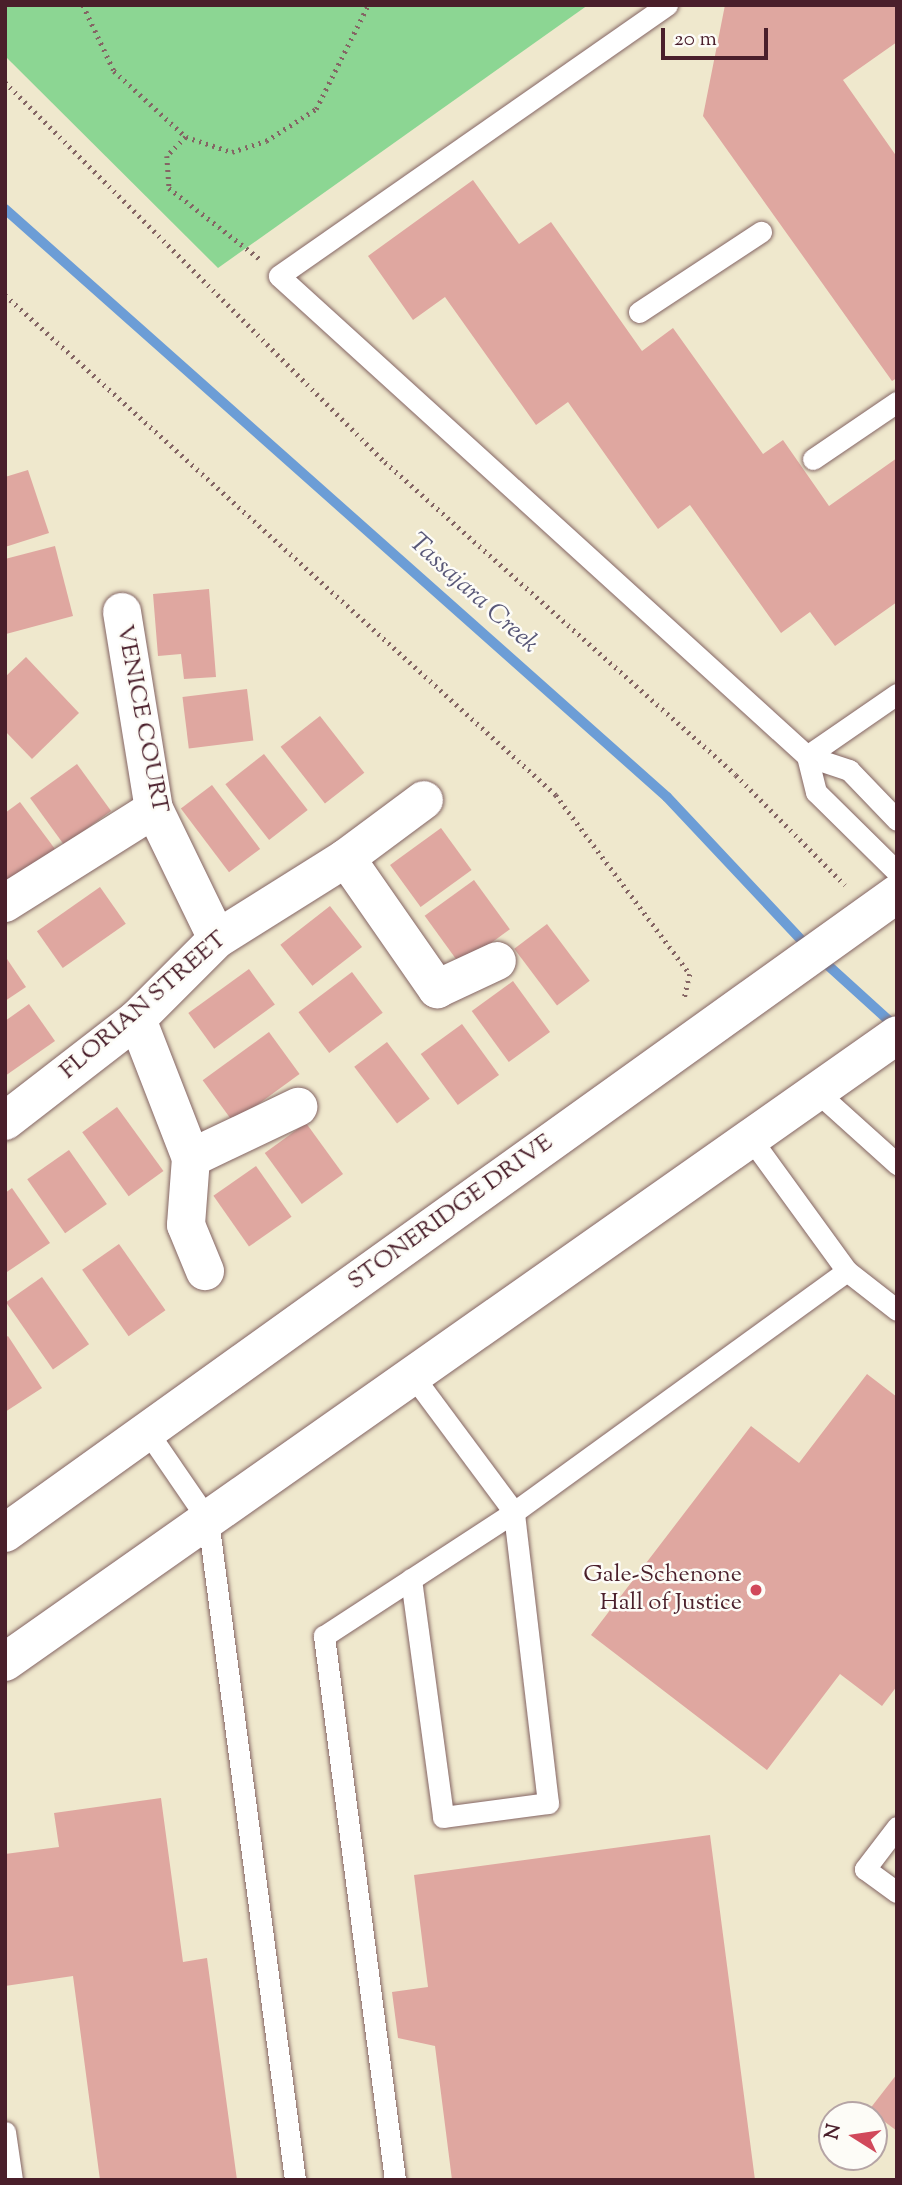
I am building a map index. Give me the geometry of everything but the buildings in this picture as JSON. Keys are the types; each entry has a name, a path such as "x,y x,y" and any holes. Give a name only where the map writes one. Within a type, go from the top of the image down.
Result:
{"main road":[{"name":"VENICE COURT","path":"122,612 154,809 217,939"},
{"name":"FLORIAN STREET","path":"5,1121 137,1018 217,939 346,858 424,800"},
{"path":"5,903 154,809"},
{"path":"346,858 438,989 497,961"},
{"name":"STONERIDGE DRIVE","path":"5,1532 887,900"},
{"path":"137,1018 191,1158 186,1224 205,1270"},
{"path":"5,1662 897,1035"},
{"path":"191,1158 298,1107"}],"lane":[{"path":"667,5 279,276 807,757 849,770 897,820"},
{"path":"639,312 761,232"},
{"path":"813,459 897,402"},
{"path":"807,757 897,694"},
{"path":"807,757 816,792 897,872"},
{"path":"824,1088 897,1164"},
{"path":"751,1139 847,1271 897,1310"},
{"path":"395,2180 324,1636 514,1513 847,1271"},
{"path":"411,1579 443,1817 548,1802 514,1513 413,1376"},
{"path":"147,1431 208,1520 295,2180"},
{"path":"897,1827 865,1869 897,1892"},
{"path":"5,2132 12,2180"}],"path":[{"path":"83,5 114,71 186,137 232,152 266,141 316,109 369,5"},
{"path":"5,82 385,463 776,814 846,882 842,892"},
{"path":"186,137 167,156 169,188 231,233 279,276"},
{"path":"5,295 556,795 690,974 684,1002 711,996 737,1008"}],"green space":[{"path":"5,5 588,5 218,268 5,56"}],"waterway":[{"name":"Tassajara Creek","path":"5,209 667,797 809,948"},
{"name":"Tassajara Creek","path":"821,959 897,1028"}],"place":[{"name":"Gale-Schenone Hall of Justice","path":"756,1590"}]}
